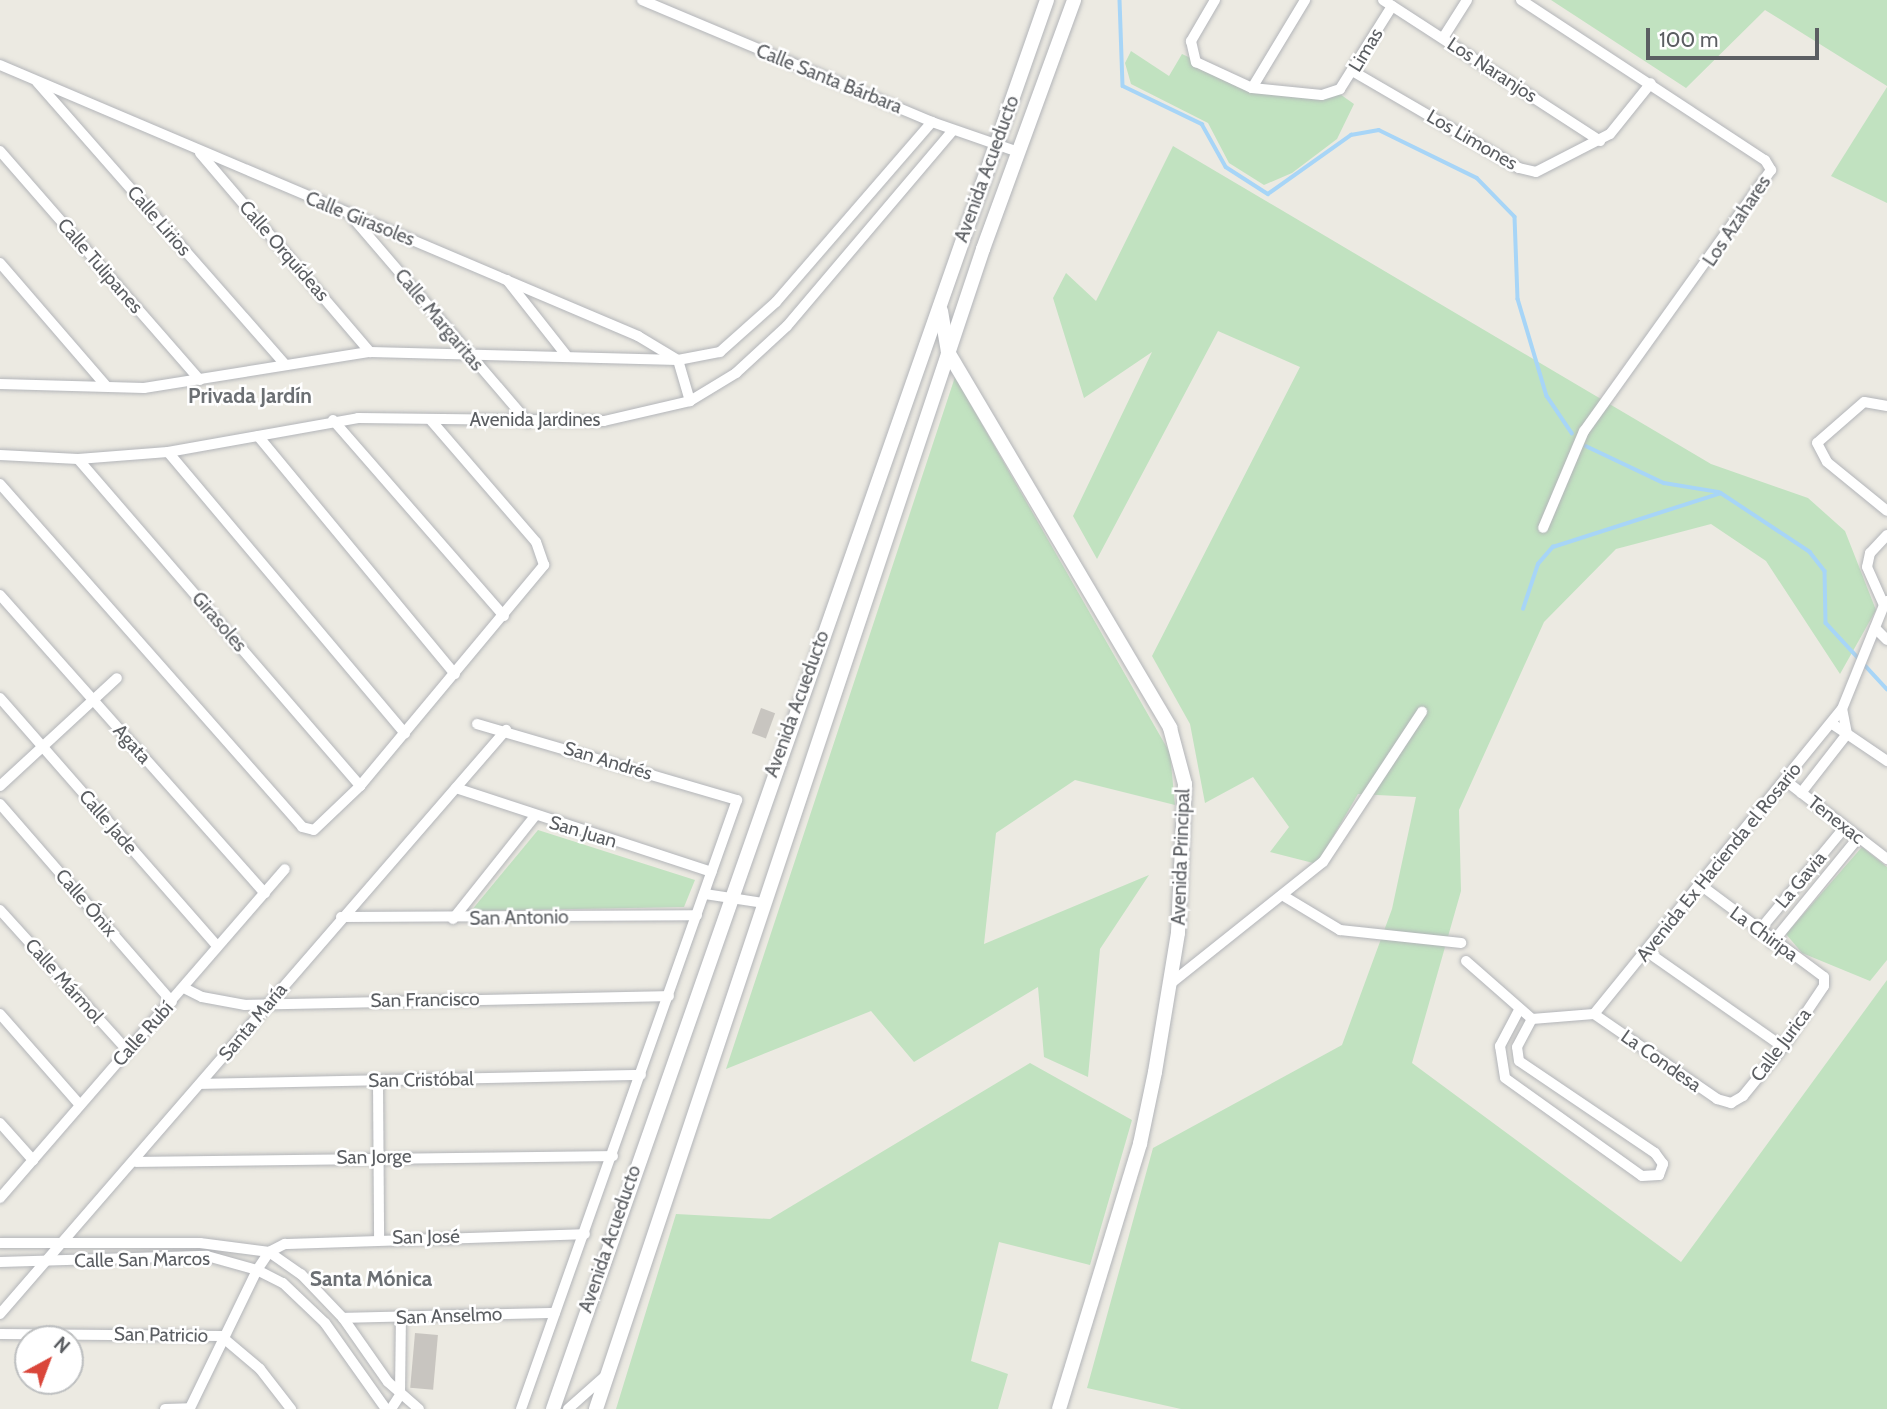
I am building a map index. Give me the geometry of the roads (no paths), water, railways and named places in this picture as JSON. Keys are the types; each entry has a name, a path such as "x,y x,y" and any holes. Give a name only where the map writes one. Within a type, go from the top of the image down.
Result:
{"street":[{"name":"Calle Santa Bárbara","path":"642,0 932,122 1018,152"},
{"name":"Avenida Acueducto","path":"553,1409 728,898 1048,0"},
{"name":"Avenida Acueducto","path":"596,1409 948,352 1074,0"},
{"path":"1215,0 1190,52 1203,66 1252,88 1305,0"},
{"path":"1443,38 1467,0"},
{"name":"Los Azahares","path":"1521,0 1765,160 1770,176 1584,431 1543,528"},
{"name":"Limas","path":"1252,88 1337,92 1354,72 1387,3"},
{"name":"Los Naranjos","path":"1387,3 1600,141"},
{"name":"Calle Girasoles","path":"0,65 351,216 505,277 639,336 678,360"},
{"name":"Los Limones","path":"1354,72 1528,171 1545,169 1600,141 1651,83"},
{"name":"Calle Lirios","path":"34,80 284,363"},
{"path":"0,374 4,384 106,386 200,380 284,363 370,352 678,360 730,348 776,302 932,122"},
{"name":"Avenida Jardines","path":"0,456 78,458 168,452 333,421 604,421 690,401 736,373 787,326 953,130"},
{"name":"Calle Orquídeas","path":"197,150 370,352"},
{"name":"Calle Tulipanes","path":"0,151 200,380"},
{"name":"Calle Margaritas","path":"351,216 528,422"},
{"path":"0,263 106,386"},
{"path":"505,277 566,355"},
{"path":"941,299 942,336 948,352"},
{"name":"Avenida Principal","path":"948,352 1144,682 1180,754 1184,816 1170,984 1140,1144 1059,1409"},
{"path":"678,360 690,401"},
{"path":"1887,406 1864,402 1817,443 1827,462 1887,511"},
{"path":"0,484 302,827 314,830 360,786 541,573 544,558 430,419"},
{"path":"333,421 504,616"},
{"path":"258,436 455,674"},
{"path":"168,452 405,733"},
{"name":"Girasoles","path":"78,458 360,786"},
{"name":"Avenida Ex Hacienda el Rosario","path":"1594,1014 1702,887 1842,709 1886,603 1867,567 1870,553 1887,536"},
{"name":"Agata","path":"0,595 265,893"},
{"path":"1875,628 1887,640"},
{"path":"0,786 117,678"},
{"name":"Calle Jade","path":"0,698 217,946"},
{"path":"1842,709 1847,734"},
{"path":"1170,984 1323,862 1422,712"},
{"name":"San Andrés","path":"477,723 737,800 712,872"},
{"path":"1831,723 1887,761"},
{"name":"Santa María","path":"0,1314 59,1244 136,1162 341,917 506,730"},
{"name":"Avenida Ex Hacienda el Rosario","path":"1801,793 1847,734"},
{"name":"Tenexac","path":"1786,781 1887,859"},
{"name":"San Juan","path":"456,788 534,817 712,872"},
{"name":"Calle Ónix","path":"0,804 172,1002"},
{"path":"453,919 534,817"},
{"name":"La Gavia","path":"1758,932 1845,827"},
{"name":"La Gavia","path":"1772,943 1858,838"},
{"name":"Calle Rubí","path":"0,1198 285,869"},
{"path":"521,1409 712,872"},
{"name":"La Chiripa","path":"1702,887 1772,943 1822,973 1825,982"},
{"path":"705,894 764,903"},
{"path":"1282,895 1340,930 1461,943"},
{"name":"Calle Mármol","path":"0,910 128,1051"},
{"name":"San Antonio","path":"341,917 453,919 697,915"},
{"path":"1646,951 1783,1047"},
{"path":"1466,961 1532,1019 1594,1014"},
{"name":"Calle Jurica","path":"1731,1103 1783,1047 1825,982"},
{"name":"San Francisco","path":"184,988 223,1003 669,996"},
{"path":"1519,1010 1500,1046 1501,1070 1511,1083 1642,1176 1652,1178 1664,1171 1656,1153 1527,1069 1519,1061 1517,1047 1532,1019"},
{"path":"0,1014 80,1105"},
{"name":"La Condesa","path":"1594,1014 1707,1093 1731,1103"},
{"path":"1500,1046 1517,1047"},
{"name":"San Cristóbal","path":"201,1084 641,1075"},
{"path":"378,1082 381,1157 379,1238"},
{"path":"0,1123 33,1160"},
{"name":"San Jorge","path":"136,1162 613,1156"},
{"name":"San José","path":"270,1252 299,1241 585,1234"},
{"path":"0,1243 59,1244"},
{"name":"Calle San Marcos","path":"59,1244 200,1243 270,1252 301,1274 343,1318 400,1395 419,1409"},
{"path":"165,1409 191,1409 221,1336 257,1270 270,1252"},
{"name":"Calle San Marcos","path":"0,1262 45,1263 207,1256 257,1270 283,1283 318,1316 388,1409"},
{"name":"San Anselmo","path":"343,1318 555,1313"},
{"path":"388,1409 400,1395 401,1317"},
{"name":"San Patricio","path":"0,1334 221,1336 260,1369 291,1409"},
{"path":"568,1409 607,1375"}],"waterway":[{"path":"1120,0 1123,86 1202,124 1226,167 1268,194 1351,135 1379,130 1477,178 1515,217 1518,299 1547,396 1572,433"},
{"path":"1586,446 1664,483 1719,492"},
{"path":"1523,609 1538,564 1553,547 1721,493 1810,552 1825,571 1826,623 1887,689"}],"district":[{"name":"Privada Jardín","path":"250,396"},
{"name":"Santa Mónica","path":"371,1279"}]}
